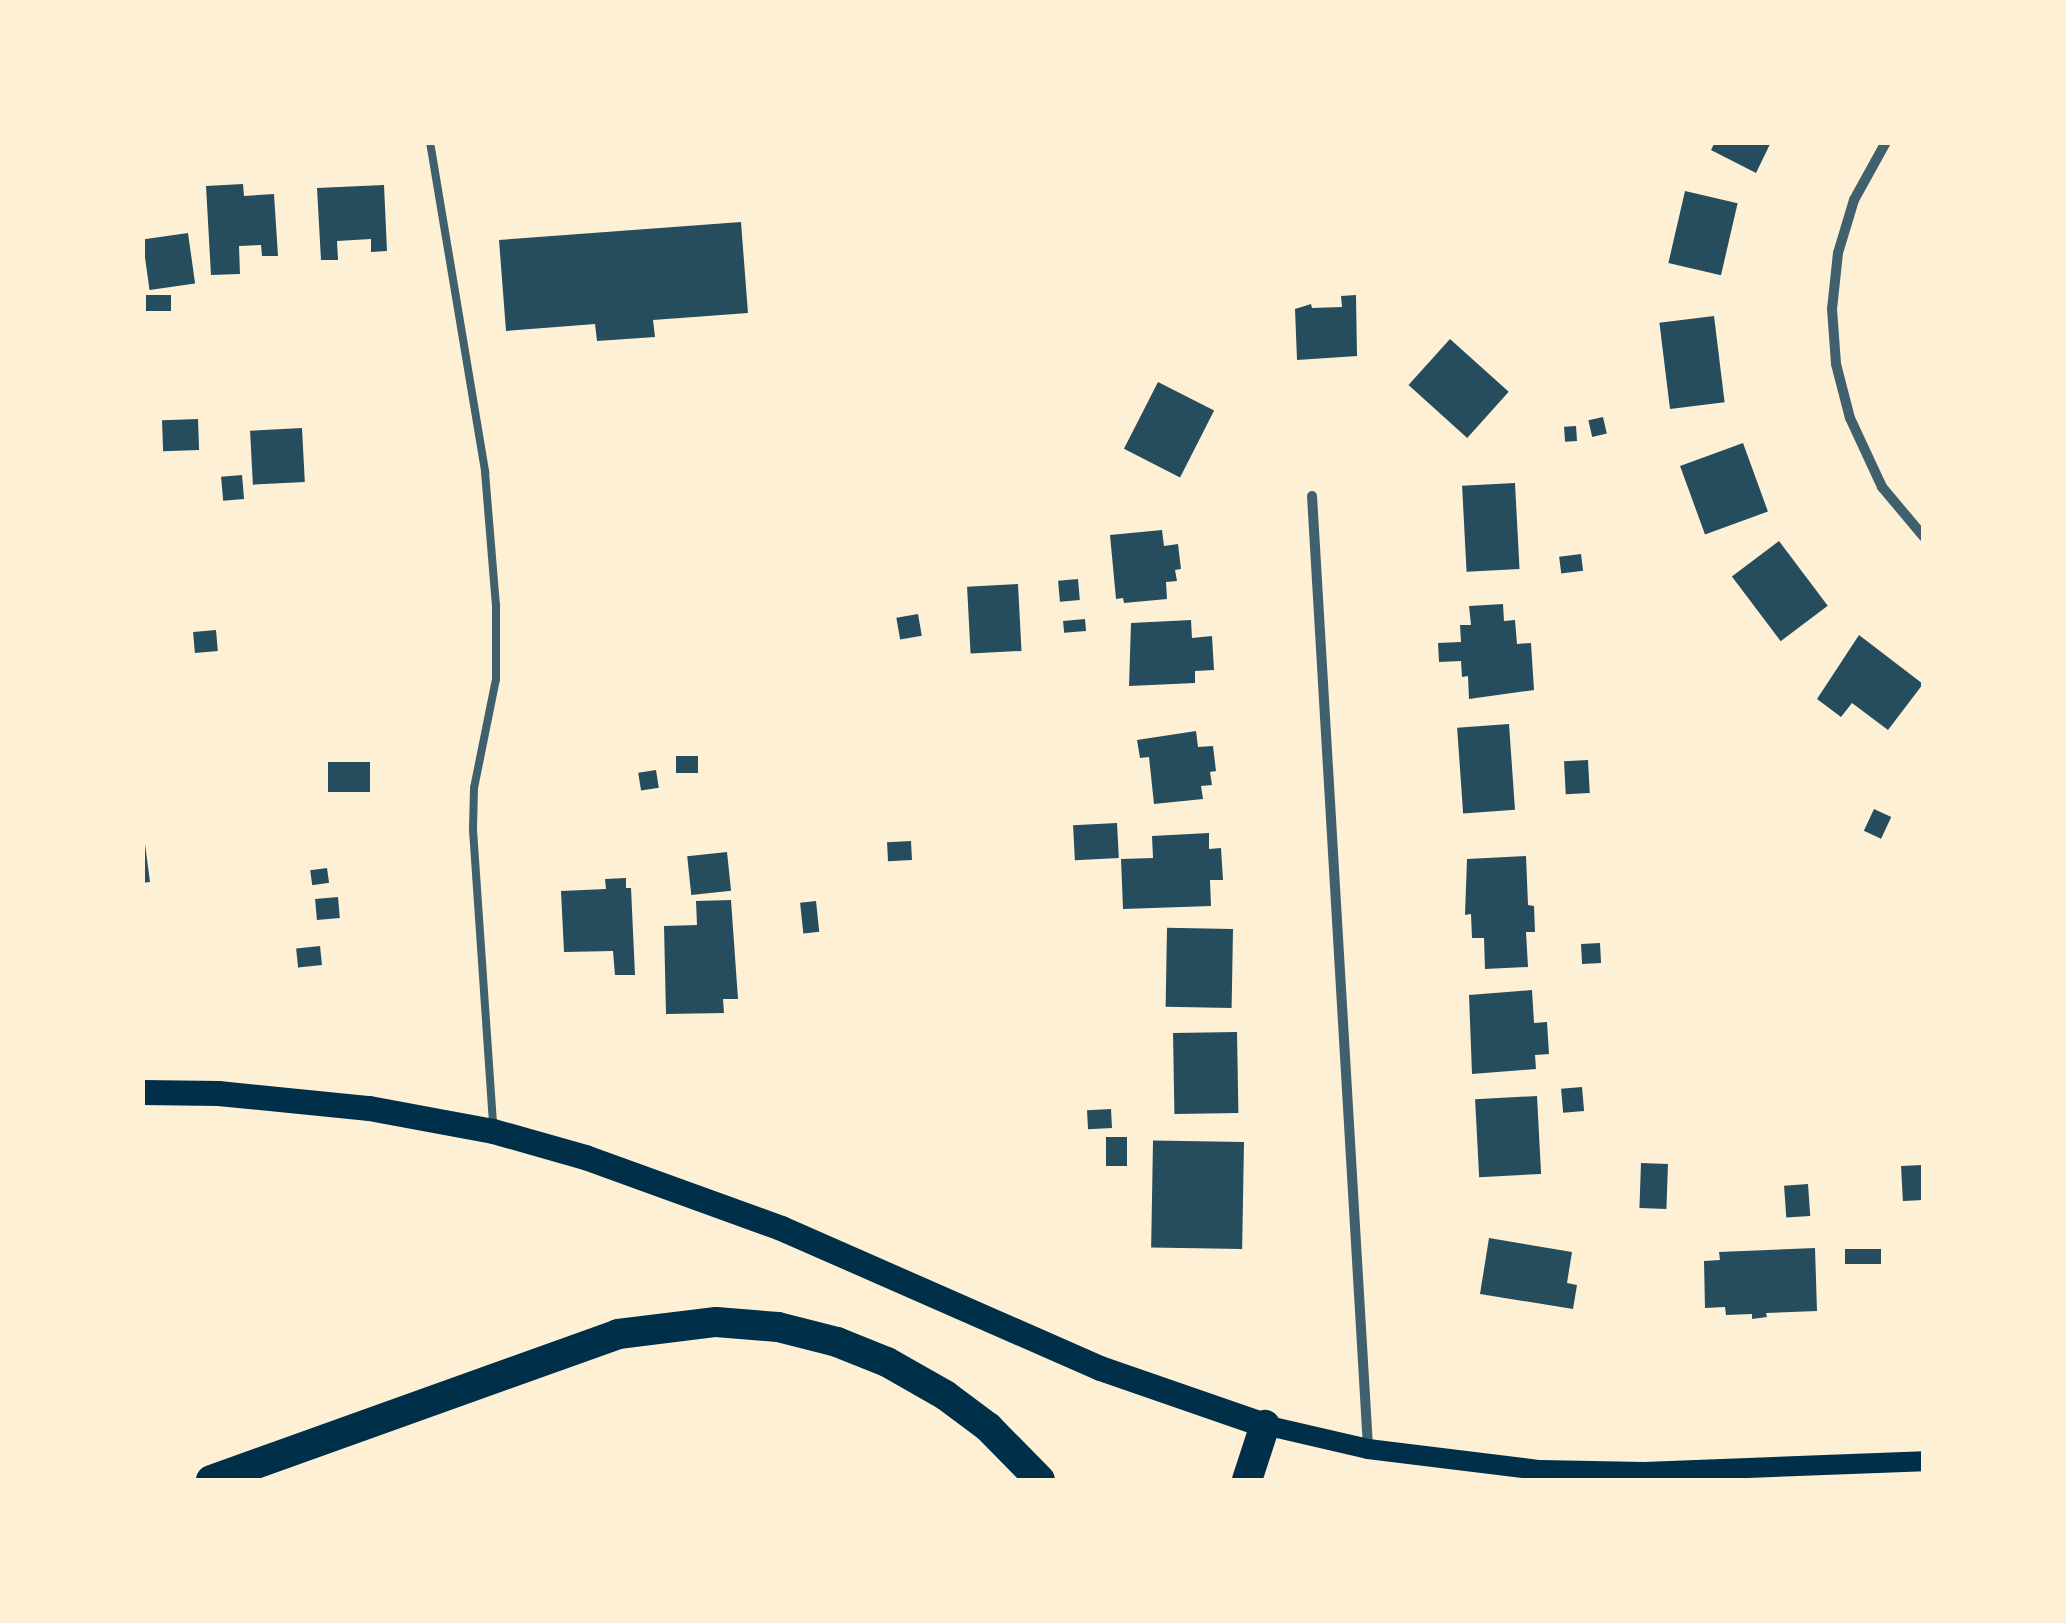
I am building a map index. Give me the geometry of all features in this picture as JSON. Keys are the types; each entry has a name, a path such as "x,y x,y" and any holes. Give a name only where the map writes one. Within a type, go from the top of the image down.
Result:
{"highway":[{"path":"211,1480 618,1334 716,1322 778,1327 838,1342 887,1362 945,1395 988,1427 1040,1480"},
{"path":"1247,1480 1266,1425"}],"main road":[{"path":"142,1092 218,1093 369,1108 493,1131 585,1157 781,1228 1100,1368 1266,1425 1368,1449 1464,1464 1644,1476 1924,1461"}],"street":[{"path":"1886,142 1854,200 1838,253 1832,309 1836,364 1850,418 1882,486 1924,537"},
{"path":"1312,496 1368,1449"}],"lane":[{"path":"430,142 485,472 496,604 496,679 474,788 473,830 493,1131"}],"building":[{"path":"1715,142 1771,142 1756,173 1711,150"},
{"path":"243,184 244,196 274,194 278,256 262,256 261,245 239,246 240,274 211,275 206,186"},
{"path":"384,185 387,251 371,252 371,239 337,241 338,260 321,260 317,188"},
{"path":"1685,191 1738,203 1721,275 1668,263"},
{"path":"741,222 748,313 653,320 655,337 597,341 595,324 506,331 499,240"},
{"path":"188,233 195,284 150,290 142,239"},
{"path":"146,295 171,295 171,311 146,311"},
{"path":"1356,295 1357,356 1297,360 1295,309 1311,304 1312,308 1342,307 1341,296"},
{"path":"1714,316 1725,402 1670,409 1659,323"},
{"path":"1450,339 1509,392 1467,438 1409,385"},
{"path":"1158,382 1214,411 1180,477 1124,449"},
{"path":"1603,417 1607,434 1592,437 1588,420"},
{"path":"198,419 199,450 163,451 162,420"},
{"path":"1576,426 1577,441 1565,442 1564,427"},
{"path":"302,428 305,482 253,485 250,431"},
{"path":"1743,443 1768,512 1705,535 1680,466"},
{"path":"242,475 244,499 223,501 221,477"},
{"path":"1515,483 1520,569 1467,572 1462,486"},
{"path":"1162,530 1164,546 1178,544 1181,569 1175,570 1177,581 1166,582 1167,599 1124,603 1123,598 1116,599 1110,535"},
{"path":"1779,541 1828,606 1781,641 1732,577"},
{"path":"1581,554 1583,571 1561,574 1559,557"},
{"path":"1078,579 1080,600 1060,602 1058,581"},
{"path":"1018,584 1022,651 971,654 967,587"},
{"path":"1503,604 1504,621 1515,620 1517,644 1531,643 1534,690 1469,699 1468,676 1462,677 1461,661 1439,662 1438,643 1461,642 1460,625 1471,625 1469,606"},
{"path":"918,614 922,636 900,639 896,618"},
{"path":"1085,619 1086,631 1064,633 1063,621"},
{"path":"1191,620 1192,638 1212,636 1214,670 1195,671 1195,683 1129,686 1131,623"},
{"path":"216,630 218,651 195,653 193,632"},
{"path":"1859,635 1923,684 1888,730 1852,703 1841,717 1817,699"},
{"path":"1509,724 1515,810 1463,813 1457,728"},
{"path":"1196,731 1198,747 1213,746 1216,771 1210,772 1212,785 1201,786 1203,799 1154,804 1149,757 1140,758 1137,740"},
{"path":"676,756 698,756 698,773 676,773"},
{"path":"1588,760 1590,793 1566,794 1564,761"},
{"path":"328,762 370,762 370,792 328,792"},
{"path":"656,770 659,788 641,791 638,773"},
{"path":"1874,809 1891,817 1881,839 1864,831"},
{"path":"142,821 150,882 142,883"},
{"path":"1117,823 1119,858 1075,860 1073,825"},
{"path":"1209,833 1209,849 1221,848 1223,880 1210,880 1211,906 1123,909 1121,859 1153,858 1152,836"},
{"path":"911,841 912,860 888,861 887,842"},
{"path":"727,852 731,891 691,895 687,856"},
{"path":"1526,856 1528,905 1534,906 1535,932 1526,932 1528,967 1485,969 1484,938 1472,938 1471,914 1465,915 1467,859"},
{"path":"327,868 329,883 312,885 310,870"},
{"path":"626,878 626,888 631,888 635,975 615,975 613,951 564,952 561,891 606,889 605,879"},
{"path":"338,897 340,918 317,920 315,899"},
{"path":"731,900 738,999 723,999 724,1013 666,1014 664,926 697,925 696,901"},
{"path":"816,901 819,932 803,934 800,903"},
{"path":"1167,928 1233,929 1232,1008 1166,1007"},
{"path":"1600,943 1601,963 1582,964 1581,944"},
{"path":"320,946 322,965 298,967 296,949"},
{"path":"1532,990 1534,1023 1547,1022 1549,1054 1535,1055 1536,1069 1472,1074 1469,995"},
{"path":"1237,1032 1238,1113 1174,1114 1173,1033"},
{"path":"1582,1087 1584,1111 1563,1113 1561,1089"},
{"path":"1537,1096 1541,1174 1479,1177 1475,1099"},
{"path":"1111,1109 1112,1128 1088,1129 1087,1110"},
{"path":"1106,1137 1127,1137 1127,1166 1106,1166"},
{"path":"1153,1140 1244,1142 1242,1249 1151,1247"},
{"path":"1641,1163 1668,1164 1666,1209 1639,1208"},
{"path":"1922,1165 1924,1200 1903,1201 1901,1166"},
{"path":"1808,1184 1810,1216 1786,1218 1784,1186"},
{"path":"1489,1238 1572,1252 1567,1283 1577,1285 1573,1309 1480,1294"},
{"path":"1815,1248 1817,1311 1766,1313 1767,1317 1752,1319 1752,1314 1726,1315 1725,1307 1705,1308 1704,1261 1720,1260 1719,1252"},
{"path":"1845,1249 1881,1249 1881,1264 1845,1264"}]}
